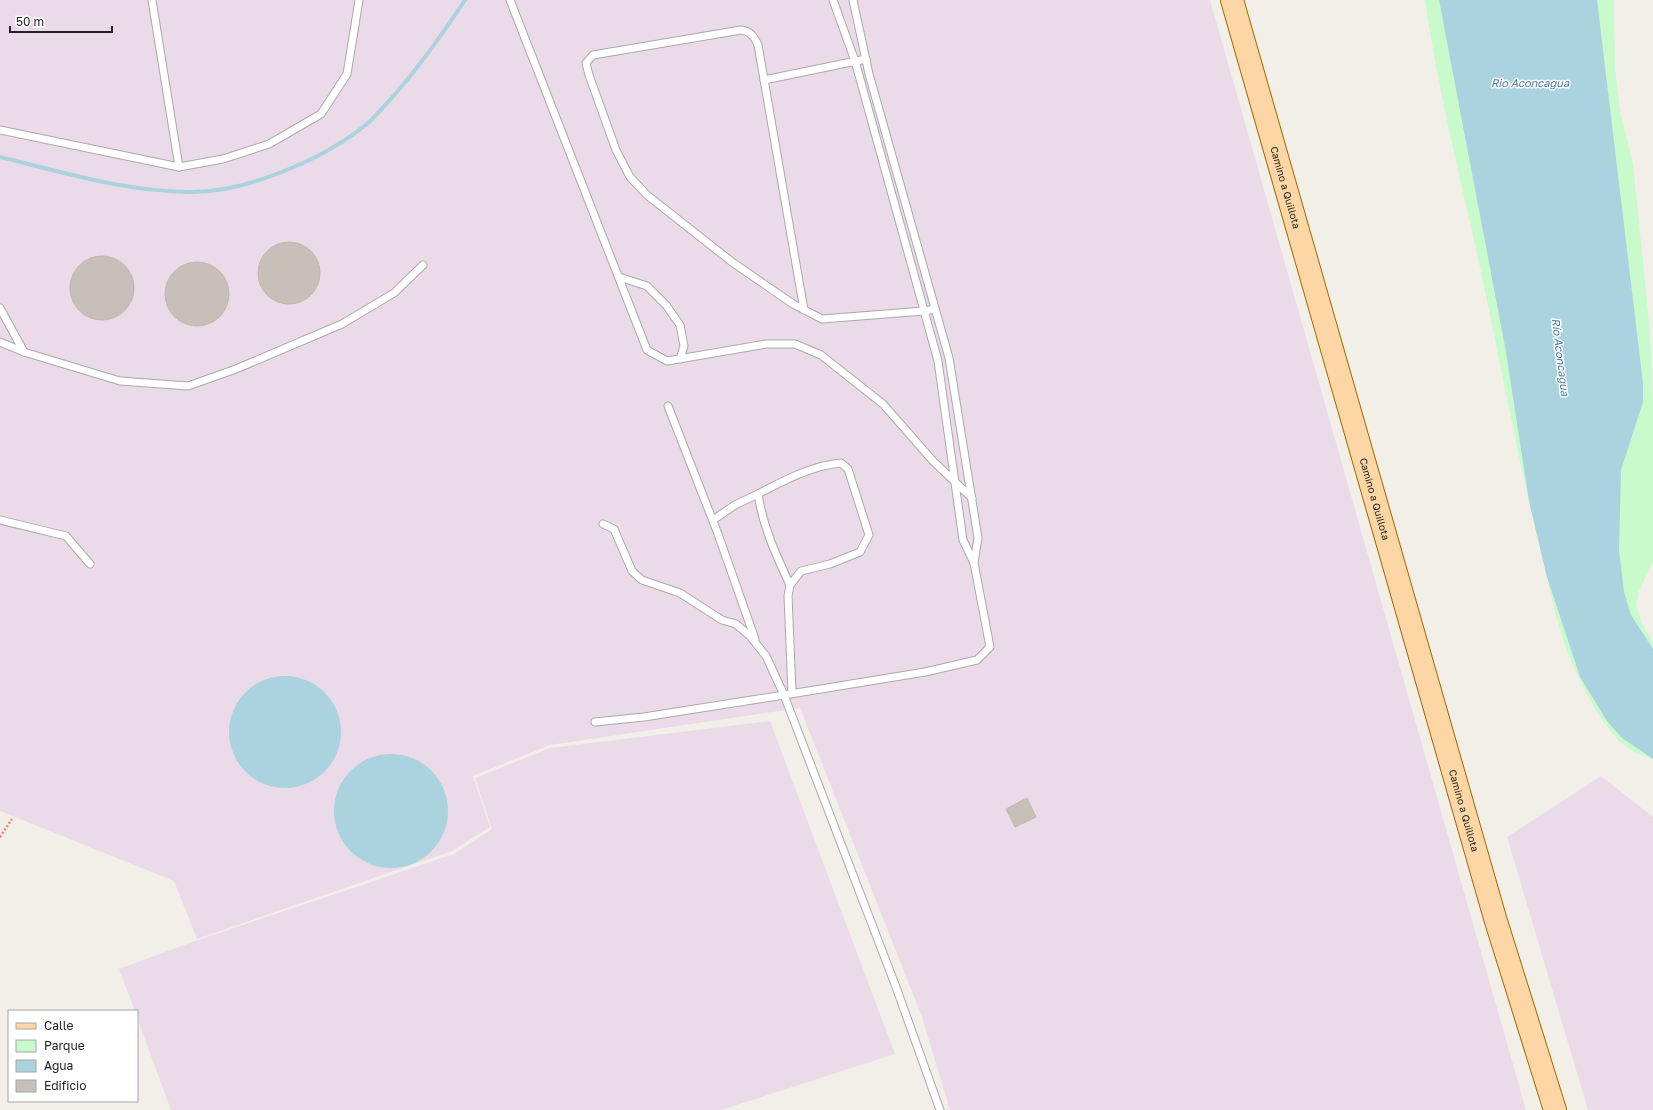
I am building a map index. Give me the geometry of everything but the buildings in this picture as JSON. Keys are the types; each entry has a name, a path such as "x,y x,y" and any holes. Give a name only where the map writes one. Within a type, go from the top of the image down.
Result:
{"main road":[{"name":"Camino a Quillota","path":"1232,0 1355,433 1519,998 1555,1110"},
{"name":"Camino a Quillota","path":"1519,998 1548,1110"}],"lane":[{"path":"152,0 179,167"},
{"path":"0,130 179,167 223,158 269,144 321,114 347,74 359,0"},
{"path":"510,0 647,350 667,360 766,344 794,344 821,355 883,404 955,484 972,498"},
{"path":"595,722 644,717 925,672 977,660 990,647 974,563 963,540 938,361 855,61 833,0"},
{"path":"854,0 866,59 935,309 954,385 978,538 974,563"},
{"path":"804,310 758,45 750,33 741,30 593,55 586,63 589,75 616,150 630,177 647,195 732,262 804,310 822,319 935,309"},
{"path":"764,80 866,59"},
{"path":"0,342 24,352 120,381 188,386 236,369 342,324 394,293 423,265"},
{"path":"619,277 647,286 666,305 680,326 684,346 680,359"},
{"path":"0,308 24,352"},
{"path":"668,406 713,520 756,643"},
{"path":"713,520 735,505 826,464 841,463 848,469 869,535 860,552 830,564 801,571 790,585 788,596 792,693"},
{"path":"758,494 760,511 770,543 790,585"},
{"path":"0,520 66,536 90,564"},
{"path":"603,524 614,529 632,571 642,580 680,593 722,620 736,624 756,643 766,656 784,695 896,987 940,1110"}],"path":[{"path":"0,838 12,819"}],"shaded area":[{"path":"0,0 1210,0 1526,1110 950,1110 922,1017 800,708 550,745 473,776 490,827 452,851 197,939 174,881 0,811"},
{"path":"770,721 895,1054 721,1110 171,1110 138,1021 138,1010 135,1010 119,969 195,941 454,854 492,829 475,778 550,748"},
{"path":"1601,776 1653,817 1653,1110 1588,1110 1507,837"}],"green space":[{"name":"Rio Aconcagua","path":"1425,0 1614,0 1615,68 1620,111 1633,164 1650,332 1653,407 1653,562 1639,591 1636,605 1642,623 1653,643 1653,759 1638,754 1624,745 1600,716 1579,678 1560,631 1521,464 1482,276 1447,119 1431,40"}],"water":[{"name":"Rio Aconcagua","path":"1439,0 1597,0 1643,383 1643,402 1621,470 1619,550 1624,592 1631,615 1653,649 1653,759 1622,738 1607,721 1580,677 1547,577 1529,501 1506,352"},
{"path":"285,676 307,680 325,692 337,710 341,732 337,754 325,772 307,784 285,788 263,784 245,772 233,754 229,732 233,710 245,692 263,680"},
{"path":"391,754 413,758 431,771 444,789 448,811 444,833 431,851 413,864 391,868 369,864 351,851 338,833 334,811 338,789 351,771 369,758"}],"waterway":[{"path":"0,157 93,180 163,191 209,191 258,181 307,161 350,136 368,123 389,101 419,65 465,0"}],"water label":[{"name":"Río Aconcagua","path":"1561,357"}]}
